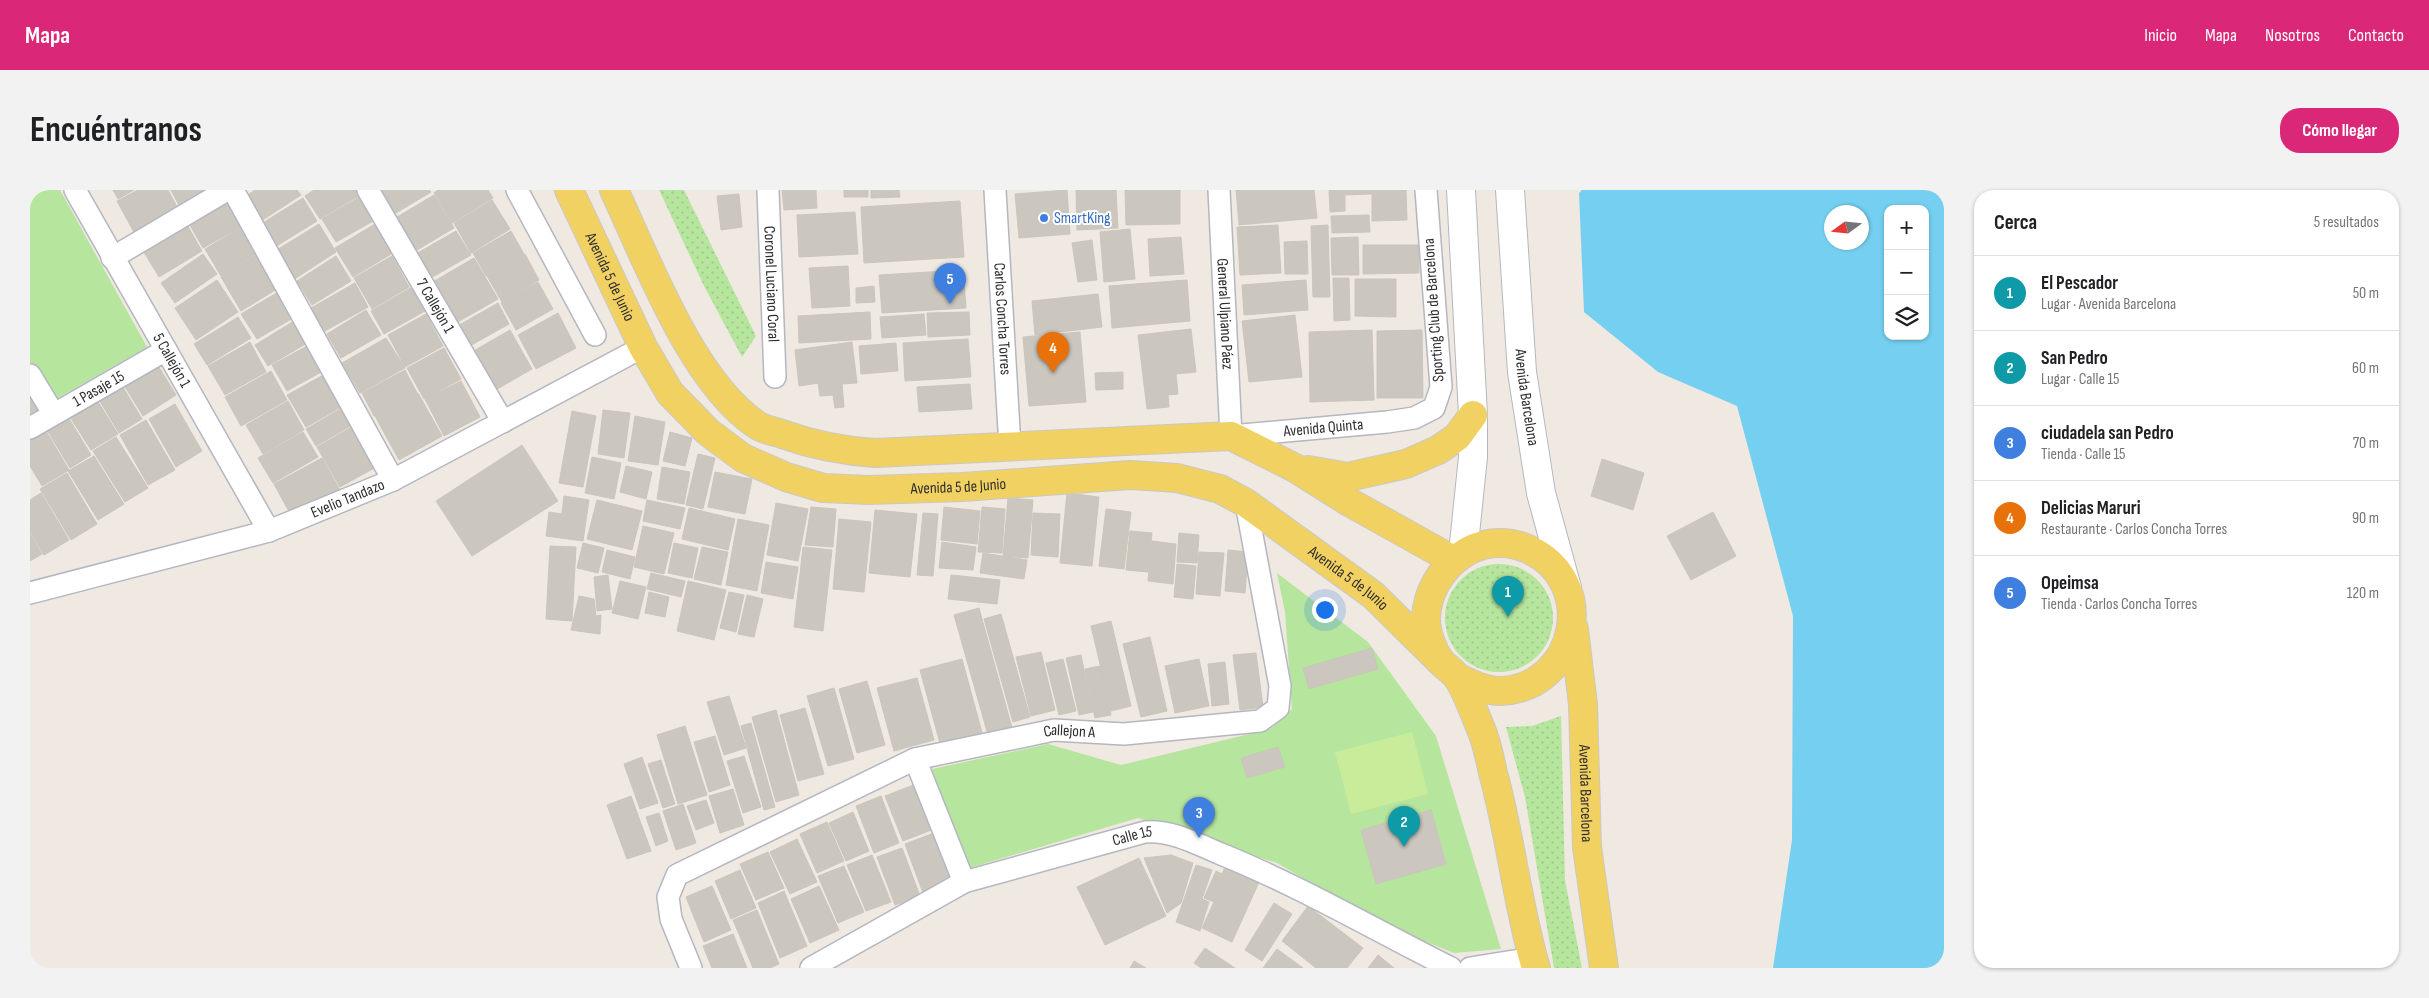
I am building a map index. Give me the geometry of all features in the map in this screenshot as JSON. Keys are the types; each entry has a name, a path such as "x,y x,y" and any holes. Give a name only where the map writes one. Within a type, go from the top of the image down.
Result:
{"main road":[{"name":"Avenida 5 de Junio","path":"569,190 643,347 670,392 708,432 743,458 786,477 823,488 869,490 953,487 1130,476 1177,478 1220,489 1246,503 1373,595 1450,670"},
{"path":"614,190 677,326 721,392 758,426 840,451 875,453 1231,436 1295,468 1349,502 1458,556"},
{"path":"1458,556 1473,457 1473,415 1460,190"},
{"name":"Avenida Barcelona","path":"1510,190 1522,372 1541,493 1572,609 1583,705 1587,847 1604,968"},
{"path":"1295,468 1348,477 1406,464 1438,450 1457,437 1473,415"},
{"path":"1450,670 1478,687 1500,691 1529,684 1542,677 1558,661 1569,641 1572,609 1562,578 1547,561 1528,549 1506,543 1484,545 1458,556 1438,577 1429,597 1426,620 1430,642 1450,670 1482,731 1492,767 1535,963"}],"street":[{"name":"5 Callejón 1","path":"76,190 112,258 269,531"},
{"name":"7 Callejón 1","path":"368,190 503,422"},
{"path":"517,190 595,335"},
{"name":"Coronel Luciano Coral","path":"768,190 775,377"},
{"name":"Carlos Concha Torres","path":"995,190 1010,446"},
{"name":"General Ulpiano Páez","path":"1219,190 1231,436"},
{"name":"Sporting Club de Barcelona","path":"1414,418 1434,408 1441,387 1426,190"},
{"path":"112,258 234,191 394,480"},
{"name":"Evelio Tandazo","path":"30,593 269,531 394,480 643,347"},
{"name":"1 Pasaje 15","path":"30,428 53,413 166,350"},
{"path":"30,375 53,413"},
{"name":"Avenida Quinta","path":"1231,436 1414,418"},
{"name":"Callejon A","path":"691,968 671,919 668,897 677,875 915,758 1054,730 1124,734 1260,721 1278,708 1280,686 1246,503"},
{"path":"915,758 964,882"},
{"name":"Calle 15","path":"811,968 964,882 1145,832 1159,831 1273,875 1451,968"},
{"path":"1470,968 1535,963"}],"green space":[{"path":"30,190 60,190 147,347 49,403 30,370"},
{"path":"659,190 684,190 756,336 742,357 704,286"},
{"path":"1499,564 1520,568 1537,580 1549,597 1553,618 1549,639 1537,656 1520,668 1499,672 1478,668 1461,656 1449,639 1445,618 1449,597 1461,580 1478,568"},
{"path":"1277,573 1368,642 1436,736 1501,949 1454,953 1382,924 1277,863 1138,818 966,869 932,769 1048,744 1121,765 1270,729 1292,709 1285,612"},
{"path":"1561,716 1565,880 1582,968 1554,968 1525,797 1506,727 1532,726"},
{"path":"1412,732 1428,794 1351,814 1335,752"}],"water":[{"path":"1582,190 1944,190 1944,968 1773,968 1792,840 1793,616 1737,406 1658,372 1584,312 1579,193"}],"building":[{"path":"113,190 134,190 118,199"},
{"path":"138,190 168,190 181,214 137,238 117,201"},
{"path":"171,190 218,190 181,209"},
{"path":"255,190 297,190 301,195 261,221 245,197"},
{"path":"314,190 357,190 360,195 320,219 305,196"},
{"path":"381,190 429,190 431,192 391,216 377,193"},
{"path":"438,190 488,190 493,198 452,223 434,193"},
{"path":"782,190 816,190 817,208 784,210"},
{"path":"844,190 868,190 868,197 844,197"},
{"path":"871,190 899,190 900,197 871,198"},
{"path":"1067,190 1070,234 1019,238 1015,194"},
{"path":"1076,190 1116,190 1118,228 1077,230"},
{"path":"1125,190 1180,190 1180,224 1126,225"},
{"path":"1236,190 1314,190 1317,218 1239,225"},
{"path":"1329,190 1406,190 1407,220 1372,221 1372,194 1345,195 1345,211 1330,212"},
{"path":"739,194 742,227 721,230 717,196"},
{"path":"227,195 244,225 203,248 186,218"},
{"path":"434,195 454,228 412,253 392,220"},
{"path":"361,196 375,220 336,242 322,219"},
{"path":"303,198 317,221 275,247 261,224"},
{"path":"492,200 510,229 471,253 454,223"},
{"path":"960,201 964,257 864,263 861,207"},
{"path":"855,212 858,254 799,257 797,215"},
{"path":"1369,215 1370,232 1332,233 1331,216"},
{"path":"186,223 202,251 159,277 142,249"},
{"path":"319,224 336,252 293,280 275,251"},
{"path":"375,224 393,253 353,277 335,248"},
{"path":"1278,225 1281,273 1240,275 1237,227"},
{"path":"1328,225 1330,297 1313,297 1311,226"},
{"path":"240,228 256,254 221,276 205,249"},
{"path":"1130,229 1135,279 1104,282 1100,232"},
{"path":"456,231 471,255 429,279 414,255"},
{"path":"511,231 524,254 486,276 473,253"},
{"path":"1181,237 1184,274 1150,276 1148,239"},
{"path":"1358,237 1359,275 1332,275 1331,238"},
{"path":"1092,240 1097,280 1078,282 1072,243"},
{"path":"1307,241 1308,274 1285,274 1284,242"},
{"path":"1363,245 1419,245 1419,273 1363,274"},
{"path":"203,254 217,274 175,303 161,283"},
{"path":"525,254 539,280 502,302 487,276"},
{"path":"256,255 277,289 241,311 221,277"},
{"path":"336,256 351,281 312,305 297,281"},
{"path":"392,256 409,287 372,309 354,278"},
{"path":"474,258 498,299 454,324 431,283"},
{"path":"848,266 850,306 812,308 809,268"},
{"path":"963,270 966,308 882,313 879,275"},
{"path":"1333,278 1349,278 1350,320 1334,321"},
{"path":"1355,279 1396,279 1396,317 1355,316"},
{"path":"217,280 238,312 196,340 175,308"},
{"path":"1187,280 1190,321 1112,328 1109,286"},
{"path":"1306,280 1308,310 1244,315 1242,285"},
{"path":"538,282 553,309 516,330 501,303"},
{"path":"355,283 368,307 325,331 311,308"},
{"path":"874,286 875,302 856,303 856,288"},
{"path":"412,287 425,311 384,334 371,311"},
{"path":"280,291 295,317 257,339 241,314"},
{"path":"1098,294 1102,327 1035,335 1032,301"},
{"path":"498,303 509,324 466,348 454,328"},
{"path":"366,310 381,335 341,358 327,334"},
{"path":"870,312 871,339 799,343 798,316"},
{"path":"969,312 970,335 928,337 927,313"},
{"path":"558,313 576,348 536,369 518,335"},
{"path":"426,314 443,346 405,367 388,335"},
{"path":"924,314 926,335 882,338 880,317"},
{"path":"1295,315 1302,377 1249,382 1242,321"},
{"path":"238,317 251,338 207,365 194,344"},
{"path":"294,321 307,343 268,366 255,345"},
{"path":"1191,329 1196,372 1176,374 1178,394 1168,395 1169,407 1147,409 1138,335"},
{"path":"510,330 532,369 492,392 470,353"},
{"path":"1372,330 1374,400 1310,402 1309,332"},
{"path":"1422,330 1423,398 1377,398 1377,331"},
{"path":"1080,332 1086,402 1029,406 1023,337"},
{"path":"386,338 405,368 360,393 342,363"},
{"path":"968,339 971,377 905,381 903,343"},
{"path":"250,342 266,372 225,395 208,366"},
{"path":"852,342 857,383 842,384 844,407 835,408 833,395 820,396 818,383 799,386 795,350"},
{"path":"896,343 898,371 861,374 859,346"},
{"path":"309,345 323,371 287,391 272,365"},
{"path":"444,348 461,379 424,399 407,368"},
{"path":"157,364 176,395 143,416 124,385"},
{"path":"405,370 417,393 374,416 362,393"},
{"path":"271,371 287,400 241,426 225,397"},
{"path":"1123,372 1123,389 1096,390 1095,373"},
{"path":"327,373 345,405 306,427 287,395"},
{"path":"461,381 480,417 444,436 425,399"},
{"path":"121,384 142,419 119,433 98,398"},
{"path":"970,384 972,409 919,412 917,387"},
{"path":"30,386 45,411 30,420"},
{"path":"418,393 442,436 399,460 375,416"},
{"path":"97,400 118,434 91,450 70,417"},
{"path":"288,401 304,430 263,454 246,425"},
{"path":"175,404 202,451 176,467 149,419"},
{"path":"344,407 354,424 316,446 306,429"},
{"path":"603,410 630,413 624,458 598,454"},
{"path":"572,411 596,416 583,487 559,483"},
{"path":"65,412 91,455 70,468 44,425"},
{"path":"635,416 665,422 658,465 628,461"},
{"path":"146,420 175,470 148,485 120,435"},
{"path":"355,425 378,466 340,487 317,447"},
{"path":"43,426 69,470 42,486 30,466 30,434"},
{"path":"303,432 318,457 273,483 258,458"},
{"path":"670,432 692,438 685,466 663,461"},
{"path":"116,437 148,488 125,502 93,451"},
{"path":"522,445 558,501 472,556 436,501"},
{"path":"698,454 715,458 703,509 686,505"},
{"path":"94,456 124,504 98,520 68,471"},
{"path":"592,457 621,463 614,499 585,493"},
{"path":"322,458 340,490 292,517 274,484"},
{"path":"1602,459 1644,473 1633,510 1591,496"},
{"path":"626,466 652,472 646,499 620,492"},
{"path":"662,467 690,472 684,504 657,499"},
{"path":"715,472 752,479 745,514 708,507"},
{"path":"67,473 97,524 71,540 40,489"},
{"path":"41,493 69,540 44,555 30,532 30,500"},
{"path":"1067,493 1099,497 1092,566 1060,563"},
{"path":"564,496 589,500 583,541 546,536 549,512 562,514"},
{"path":"1008,498 1033,500 1028,558 1003,556"},
{"path":"597,500 642,511 632,550 587,539"},
{"path":"647,500 685,508 680,529 643,521"},
{"path":"776,503 808,509 798,561 767,555"},
{"path":"811,507 836,509 833,547 805,545"},
{"path":"944,507 980,511 977,544 941,540"},
{"path":"982,507 1005,509 1002,553 978,552"},
{"path":"689,508 735,519 728,550 682,539"},
{"path":"1106,509 1131,512 1124,569 1099,566"},
{"path":"875,510 917,514 910,577 869,573"},
{"path":"1713,512 1736,556 1691,580 1667,536"},
{"path":"923,513 938,514 933,576 917,575"},
{"path":"1033,513 1060,514 1058,557 1031,555"},
{"path":"738,519 769,525 757,591 726,585"},
{"path":"839,519 871,522 864,592 833,589"},
{"path":"643,526 674,533 664,574 634,567"},
{"path":"1130,531 1152,533 1148,572 1126,570"},
{"path":"1179,533 1199,535 1197,563 1177,562"},
{"path":"30,534 42,554 30,561"},
{"path":"1152,541 1176,544 1173,584 1148,581"},
{"path":"942,542 976,547 973,570 939,568"},
{"path":"583,543 604,548 598,573 577,568"},
{"path":"674,543 698,548 692,578 668,573"},
{"path":"550,546 576,547 572,621 546,619"},
{"path":"702,547 728,552 721,585 694,579"},
{"path":"803,547 832,550 823,631 794,627"},
{"path":"607,550 635,557 630,579 602,572"},
{"path":"1228,550 1248,552 1245,593 1225,591"},
{"path":"1199,552 1224,553 1220,596 1196,594"},
{"path":"983,553 1027,560 1024,579 980,573"},
{"path":"766,562 798,567 793,599 761,593"},
{"path":"1177,564 1196,566 1193,599 1174,597"},
{"path":"651,573 685,581 681,597 647,589"},
{"path":"608,575 612,609 597,611 594,577"},
{"path":"951,575 1000,580 997,604 948,599"},
{"path":"620,581 646,587 638,619 612,613"},
{"path":"688,581 726,590 714,640 677,631"},
{"path":"649,592 669,597 665,617 645,613"},
{"path":"729,592 744,595 736,632 720,628"},
{"path":"747,595 763,599 754,637 738,634"},
{"path":"579,596 594,599 596,616 601,615 600,634 571,630"},
{"path":"979,608 1012,728 988,735 954,615"},
{"path":"1001,614 1030,717 1013,722 984,619"},
{"path":"1111,621 1131,706 1111,711 1091,626"},
{"path":"1150,637 1167,711 1141,717 1123,644"},
{"path":"1372,648 1378,669 1309,689 1303,668"},
{"path":"1041,652 1055,710 1031,716 1016,657"},
{"path":"1256,653 1263,707 1240,710 1233,655"},
{"path":"1081,655 1093,712 1079,715 1066,658"},
{"path":"962,659 983,736 941,747 920,670"},
{"path":"1063,659 1076,711 1059,715 1046,663"},
{"path":"1199,659 1209,706 1175,713 1165,666"},
{"path":"1225,662 1229,704 1212,706 1208,664"},
{"path":"1100,666 1111,715 1095,718 1085,669"},
{"path":"917,678 934,740 894,751 877,688"},
{"path":"867,681 885,745 857,753 839,689"},
{"path":"834,688 854,759 828,766 807,696"},
{"path":"729,696 746,748 724,755 707,702"},
{"path":"805,708 824,774 798,781 780,715"},
{"path":"776,710 799,795 776,802 752,717"},
{"path":"751,723 775,807 764,810 741,726"},
{"path":"685,726 707,795 678,804 657,735"},
{"path":"715,736 730,785 709,792 694,742"},
{"path":"1278,747 1285,767 1247,778 1241,758"},
{"path":"744,756 761,807 743,813 727,761"},
{"path":"642,757 658,803 640,809 624,764"},
{"path":"661,760 675,804 663,808 648,764"},
{"path":"916,784 934,829 903,841 885,796"},
{"path":"733,789 744,825 720,833 709,796"},
{"path":"631,796 651,851 627,859 607,805"},
{"path":"881,796 899,843 874,853 856,806"},
{"path":"706,800 714,823 696,830 687,806"},
{"path":"683,804 696,843 676,850 663,811"},
{"path":"1431,810 1446,864 1376,884 1361,830"},
{"path":"853,812 869,851 846,861 829,823"},
{"path":"659,813 668,841 656,846 646,817"},
{"path":"827,822 844,861 817,873 800,834"},
{"path":"934,833 953,882 923,893 905,844"},
{"path":"797,839 817,882 790,894 770,852"},
{"path":"902,848 920,896 895,905 877,857"},
{"path":"768,852 784,888 756,900 740,864"},
{"path":"872,855 891,902 866,911 847,865"},
{"path":"1171,855 1193,863 1181,903 1167,913 1144,858"},
{"path":"1139,858 1166,916 1105,945 1077,887"},
{"path":"1196,865 1212,870 1202,899 1209,902 1200,931 1176,922"},
{"path":"844,866 864,912 838,923 818,876"},
{"path":"1225,867 1259,882 1232,942 1202,928 1214,902 1204,898 1216,871 1222,874"},
{"path":"740,870 756,908 731,919 715,881"},
{"path":"712,886 731,930 704,942 686,897"},
{"path":"819,886 839,930 810,943 791,899"},
{"path":"784,891 807,946 780,958 758,903"},
{"path":"1274,903 1292,914 1262,961 1245,950"},
{"path":"1308,906 1363,948 1347,968 1316,968 1282,941"},
{"path":"757,910 779,964 770,968 753,968 733,920"},
{"path":"733,934 747,968 712,968 703,946"},
{"path":"1205,948 1235,968 1201,968 1194,963"},
{"path":"1277,949 1303,968 1263,968"},
{"path":"1378,955 1394,968 1368,968"},
{"path":"1134,961 1146,968 1130,968"}],"place":[{"name":"SmartKing","path":"1044,218"},
{"name":"Opeimsa","path":"950,304"},
{"name":"Delicias Maruri","path":"1053,373"},
{"name":"El Pescador","path":"1508,617"},
{"name":"ciudadela san Pedro","path":"1199,838"},
{"name":"San Pedro","path":"1404,847"}]}
